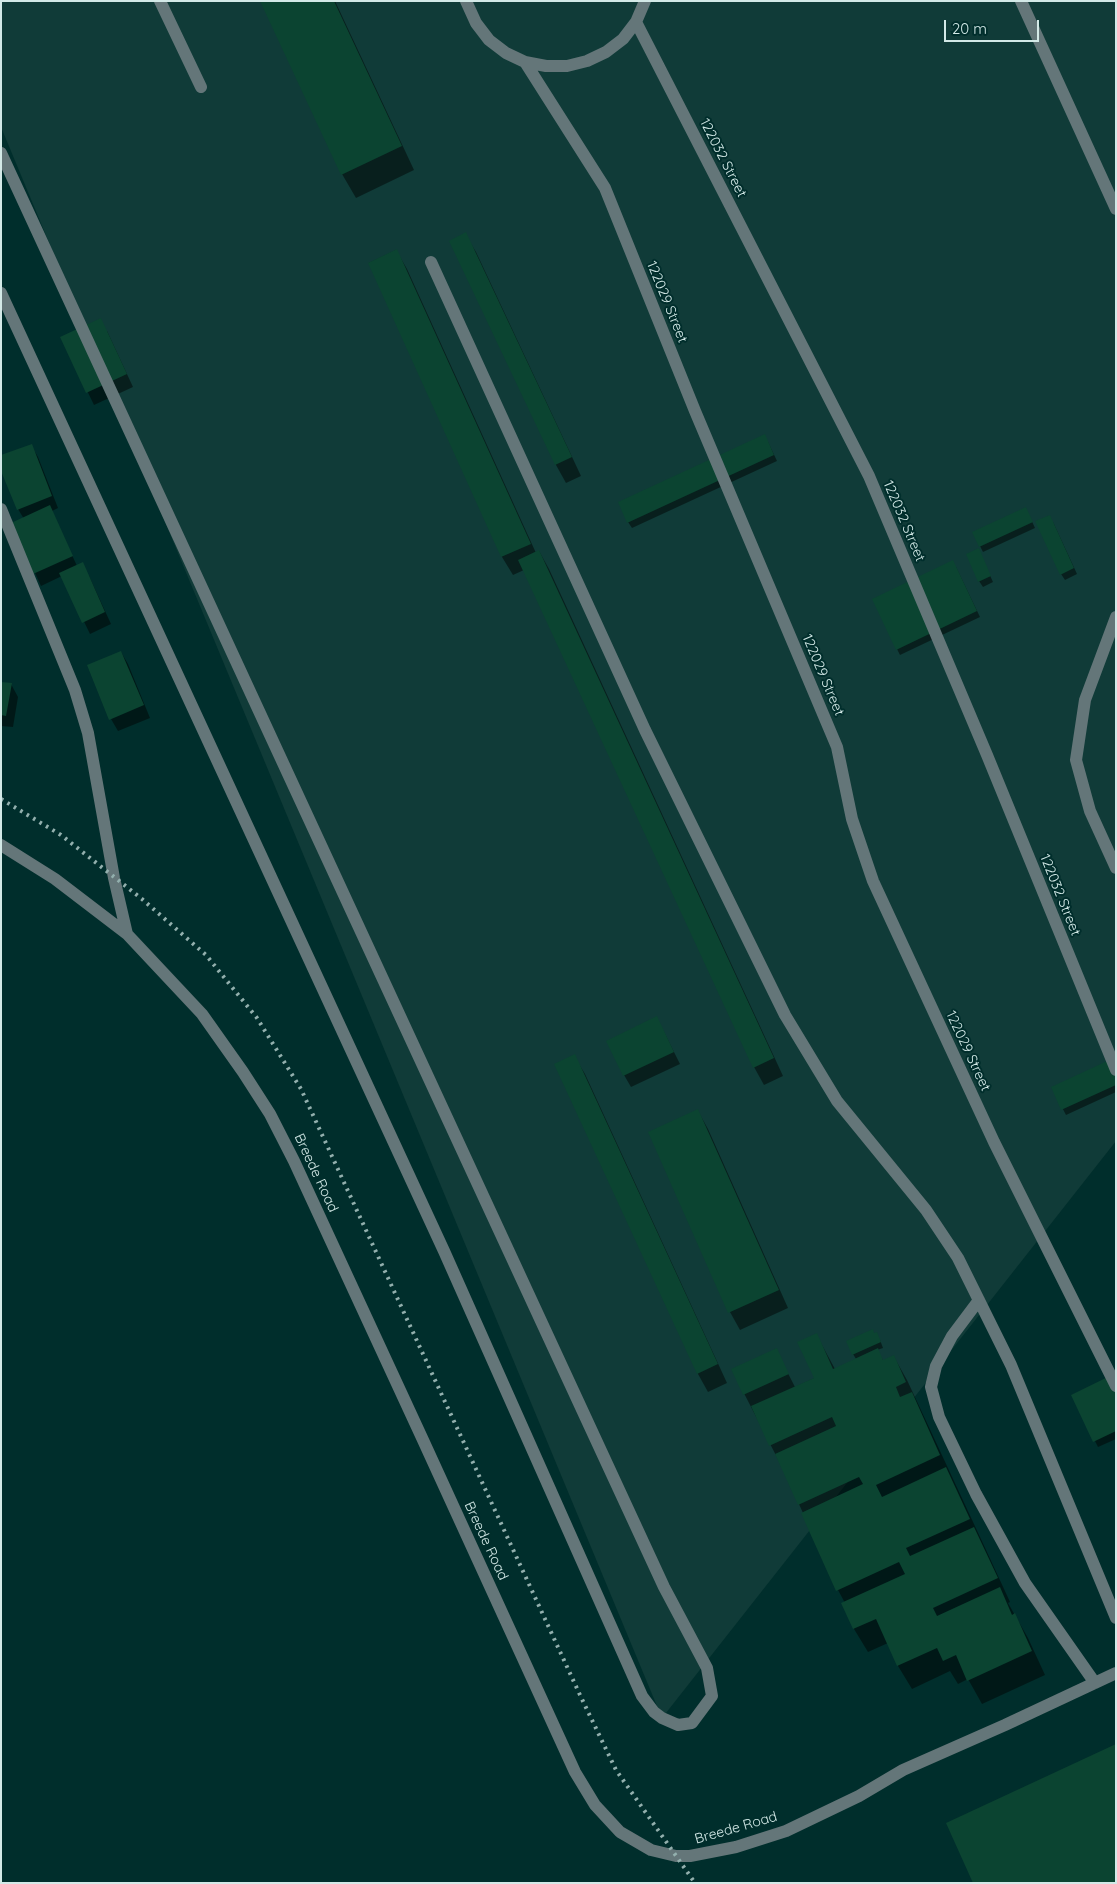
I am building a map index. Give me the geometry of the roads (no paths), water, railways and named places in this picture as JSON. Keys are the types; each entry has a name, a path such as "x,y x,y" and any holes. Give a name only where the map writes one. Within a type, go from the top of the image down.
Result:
{"street":[{"path":"160,1 202,87"},
{"path":"466,1 476,23 490,40 506,53 525,62 546,66 567,66 587,61 606,52 623,39 636,22 646,1"},
{"path":"1021,1 1116,209"},
{"name":"122032 Street","path":"636,22 869,476 987,755 1116,1070"},
{"name":"122029 Street","path":"525,62 605,188 695,411 837,747 852,819 873,881 994,1142 1116,1386"},
{"path":"1,153 664,1588 707,1668 712,1696 692,1723 678,1725 662,1718 654,1712 642,1696 448,1260 1,293"},
{"path":"430,262 645,730 785,1015 836,1101 926,1210 958,1258 1012,1365 1116,1618"},
{"path":"1,509 75,690 88,733 114,878 127,934"},
{"path":"1116,617 1085,700 1076,760 1090,811 1116,868"},
{"name":"Breede Road","path":"1,845 55,878 127,934 202,1014 270,1114 294,1161 575,1772 596,1805 620,1832 651,1850 676,1856 690,1856 736,1847 786,1831 859,1796 903,1770 1116,1673"},
{"path":"979,1300 952,1336 936,1366 931,1387 939,1416 976,1494 1025,1583 1095,1683"}],"railway":[{"path":"1,799 61,835 142,899 206,955 257,1018 301,1089 616,1770 695,1883"}]}
